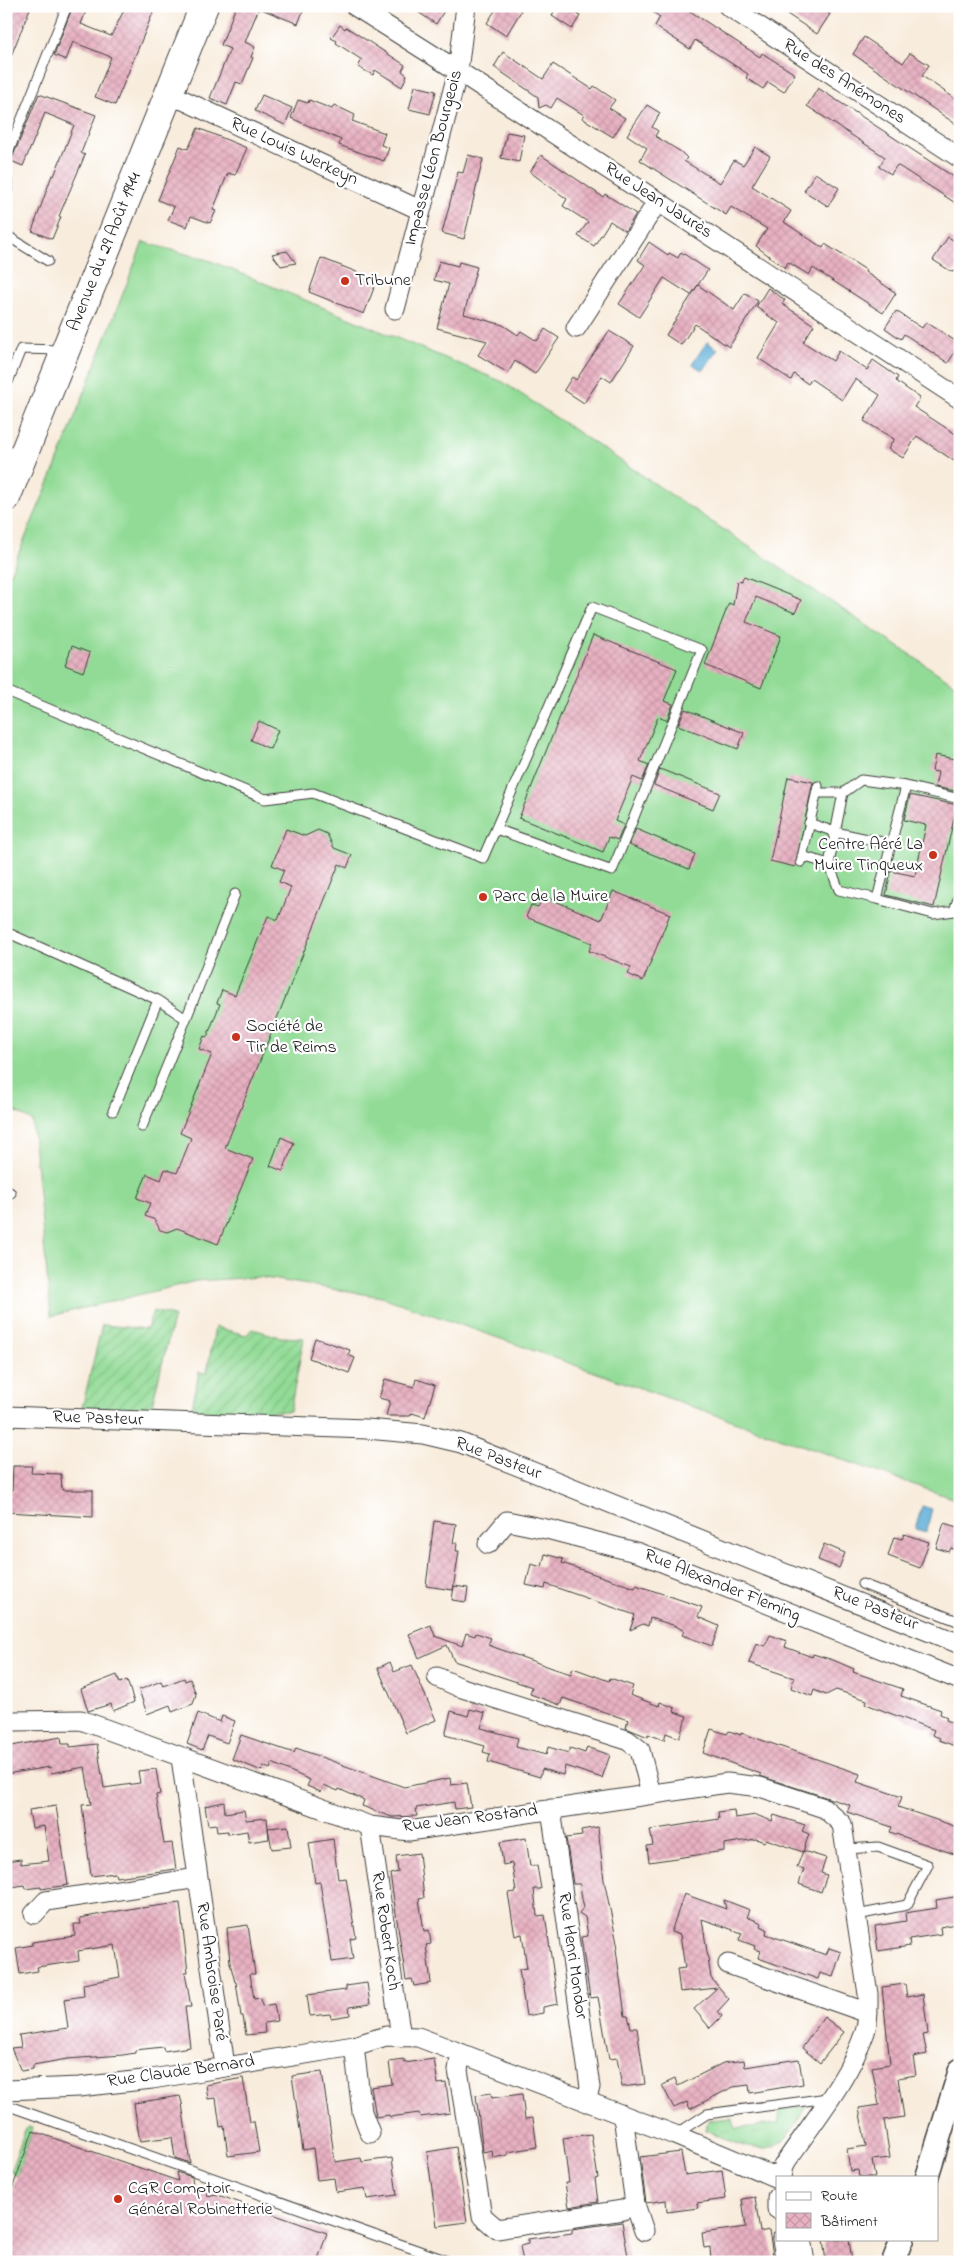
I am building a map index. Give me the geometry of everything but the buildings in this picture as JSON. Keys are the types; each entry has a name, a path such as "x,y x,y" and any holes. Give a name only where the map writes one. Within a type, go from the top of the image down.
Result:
{"main road":[{"name":"Avenue du 29 Août 1944","path":"6,498 204,6"}],"street":[{"name":"Rue Jean Jaurès","path":"355,6 960,398"},
{"name":"Impasse Léon Bourgeois","path":"395,309 458,71 466,6"},
{"name":"Rue des Anémones","path":"728,6 960,158"},
{"name":"Rue Louis Werkeyn","path":"168,96 183,100 420,210"},
{"path":"576,328 658,201"},
{"name":"Rue Pasteur","path":"6,1416 366,1429 422,1434 454,1441 890,1605 960,1644"},
{"name":"Rue Alexander Fleming","path":"488,1544 507,1521 639,1553 960,1680"},
{"path":"437,1677 459,1687 627,1740 640,1750 651,1794"},
{"path":"13,1720 81,1720 181,1758"},
{"name":"Rue Jean Rostand","path":"181,1758 370,1826 409,1831 727,1783 760,1787 824,1808 842,1824 868,1994 866,2030 850,2066 783,2166 781,2176"},
{"name":"Rue Ambroise Paré","path":"181,1758 225,2066"},
{"name":"Rue Henri Mondor","path":"550,1809 590,2087 586,2102"},
{"name":"Rue Robert Koch","path":"370,1826 401,2037"},
{"name":"Rue Ambroise Paré","path":"34,1914 46,1901 198,1878"},
{"path":"728,1964 868,2012"},
{"name":"Rue Claude Bernard","path":"6,2090 79,2087 152,2079 354,2046 386,2036 418,2037 675,2135 776,2178"},
{"path":"354,2046 362,2112 370,2133"},
{"path":"461,2053 458,2070 482,2216 497,2229 623,2210 635,2204"},
{"path":"927,2176 960,2070"},
{"path":"621,2114 635,2204 644,2232"},
{"path":"782,2240 786,2262"},
{"path":"801,2240 805,2262"}],"lane":[{"path":"6,158 67,6"},
{"path":"6,176 8,187 6,195"},
{"path":"6,235 48,261"},
{"path":"8,382 21,349 66,350"},
{"path":"6,691 265,799 313,793 483,858 592,607 702,650 612,872 496,829"},
{"path":"960,799 906,786 861,780 843,793 829,864 839,890 933,914 954,911 960,893"},
{"path":"877,899 906,786"},
{"path":"829,864 802,859 809,823 817,789 843,793"},
{"path":"809,823 835,832 891,844"},
{"path":"142,1127 235,894"},
{"path":"6,932 158,1000 186,1019"},
{"path":"113,1111 158,1000"},
{"name":"Rue Pasteur","path":"862,1584 890,1605 960,1622"},
{"path":"846,1849 878,1847 928,1865 907,1905 857,1915"},
{"path":"675,2135 707,2114 829,2098"},
{"path":"6,2105 445,2260"}],"green space":[{"name":"Parc de la Muire","path":"143,242 211,261 503,382 960,688 960,1501 382,1297 259,1277 196,1281 51,1316 32,1121 6,1106 6,583 57,463"},
{"path":"153,1311 174,1316 150,1413 82,1408 102,1325 147,1329"},
{"path":"215,1327 246,1335 253,1329 280,1337 304,1338 290,1411 191,1413 199,1372 207,1373"},
{"path":"806,2106 788,2135 776,2145 767,2148 746,2146 706,2130 708,2120 733,2118 735,2129 780,2123 779,2111"},
{"path":"29,2127 33,2128 17,2176 11,2170 25,2130"}],"water":[{"path":"707,342 718,349 703,371 692,364"},
{"path":"922,1506 932,1509 926,1532 915,1529"}],"place":[{"name":"Tribune","path":"345,281"},
{"name":"Centre Aéré La Muire Tinqueux","path":"933,855"},
{"name":"Parc de la Muire","path":"483,897"},
{"name":"Société de Tir de Reims","path":"236,1037"},
{"name":"CGR Comptoir Général Robinetterie","path":"118,2199"}]}
